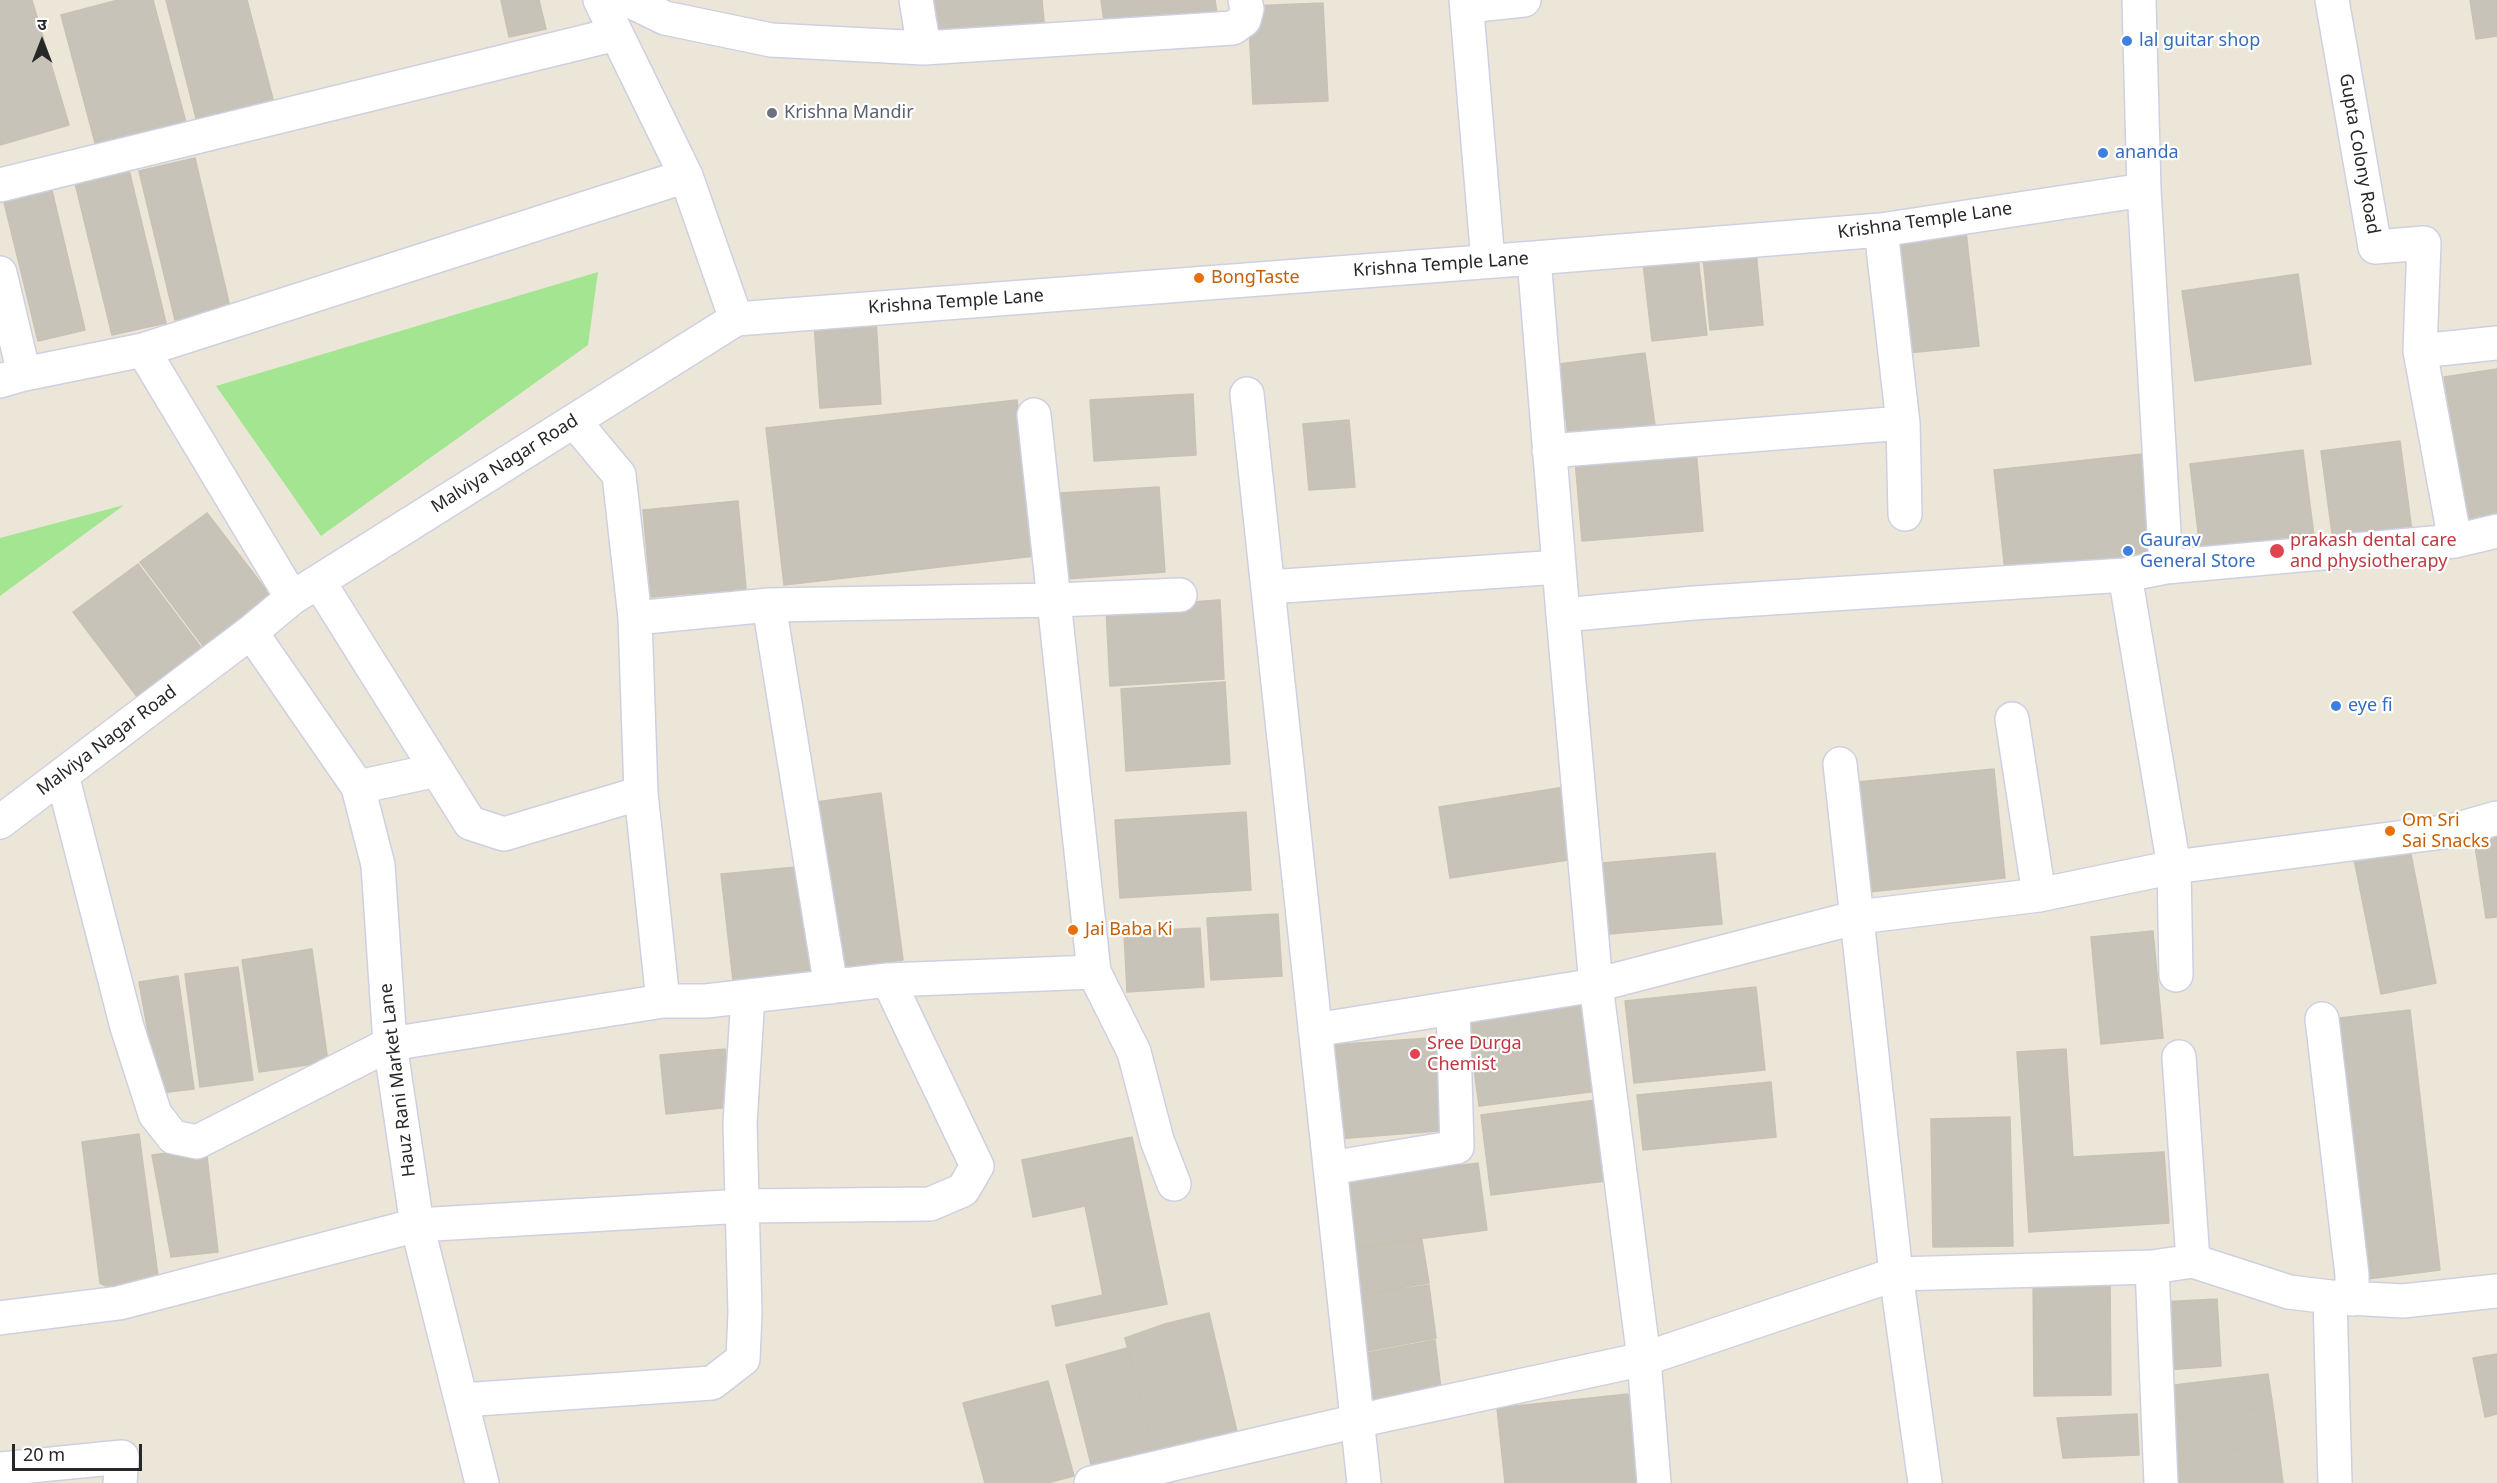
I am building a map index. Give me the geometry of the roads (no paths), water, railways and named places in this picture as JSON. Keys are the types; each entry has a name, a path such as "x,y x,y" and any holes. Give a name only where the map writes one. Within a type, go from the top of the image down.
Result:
{"street":[{"path":"600,0 686,176 736,319"},
{"path":"628,0 664,18 771,40 924,48 1233,28 1244,20 1247,9 1245,0"},
{"path":"916,0 924,48"},
{"path":"1488,261 1467,3 1524,0"},
{"path":"2139,0 2144,190 2166,567"},
{"name":"Gupta Colony Road","path":"2332,0 2375,247 2424,243 2420,351 2455,541"},
{"path":"0,185 616,34"},
{"path":"0,273 12,377 143,350 686,176"},
{"name":"Krishna Temple Lane","path":"736,319 1881,230 2144,190"},
{"path":"1881,230 1904,423 1905,514"},
{"path":"1534,258 1596,985 1644,1359 1654,1483"},
{"name":"Malviya Nagar Road","path":"0,822 306,590 736,319"},
{"path":"2420,351 2497,344"},
{"path":"143,350 306,590 437,770 470,824 504,834 641,793"},
{"path":"1247,394 1364,1483"},
{"path":"1034,415 1094,972 1134,1052 1156,1140 1174,1184"},
{"path":"574,421 619,475 635,618 641,793 663,1001"},
{"path":"1549,451 1904,423"},
{"path":"1563,615 1694,603 2125,575 2166,567 2455,541 2497,531"},
{"path":"1269,587 1559,567"},
{"path":"2125,575 2174,867 2176,975"},
{"path":"635,618 770,605 1055,600 1180,595"},
{"path":"770,605 831,987"},
{"name":"Hauz Rani Market Lane","path":"251,632 357,788 378,865 390,1044 417,1225 482,1483"},
{"path":"2012,719 2039,896"},
{"path":"1840,764 1896,1274 1924,1483"},
{"path":"357,788 437,770"},
{"path":"62,775 127,1027 155,1114 172,1137 197,1142 390,1044 663,1001 748,996 888,980 1094,972"},
{"path":"1316,1030 1596,985 1858,917 2039,896 2174,867 2451,831 2497,818"},
{"path":"0,1318 118,1303 417,1225 743,1206 930,1204 963,1190 977,1166 888,980"},
{"path":"462,1400 712,1383 743,1359 745,1313 740,1123 748,996"},
{"path":"1330,1168 1457,1147 1453,1008"},
{"path":"2322,1019 2352,1275 2341,1298 2335,1483"},
{"path":"2179,1057 2193,1261"},
{"path":"1092,1483 1358,1421 1644,1359 1896,1274 2152,1267 2193,1261 2289,1292 2341,1298 2403,1301 2497,1291"},
{"path":"2152,1267 2161,1483"},
{"path":"5,1474 122,1457 120,1483"}],"place":[{"name":"lal guitar shop","path":"2127,41"},
{"name":"Krishna Mandir","path":"772,113"},
{"name":"ananda","path":"2103,153"},
{"name":"BongTaste","path":"1199,278"},
{"name":"Gaurav General Store","path":"2128,551"},
{"name":"prakash dental care and physiotherapy","path":"2277,551"},
{"name":"eye fi","path":"2336,706"},
{"name":"Om Sri Sai Snacks","path":"2390,831"},
{"name":"Jai Baba Ki","path":"1073,930"},
{"name":"Sree Durga Chemist","path":"1415,1054"}]}
